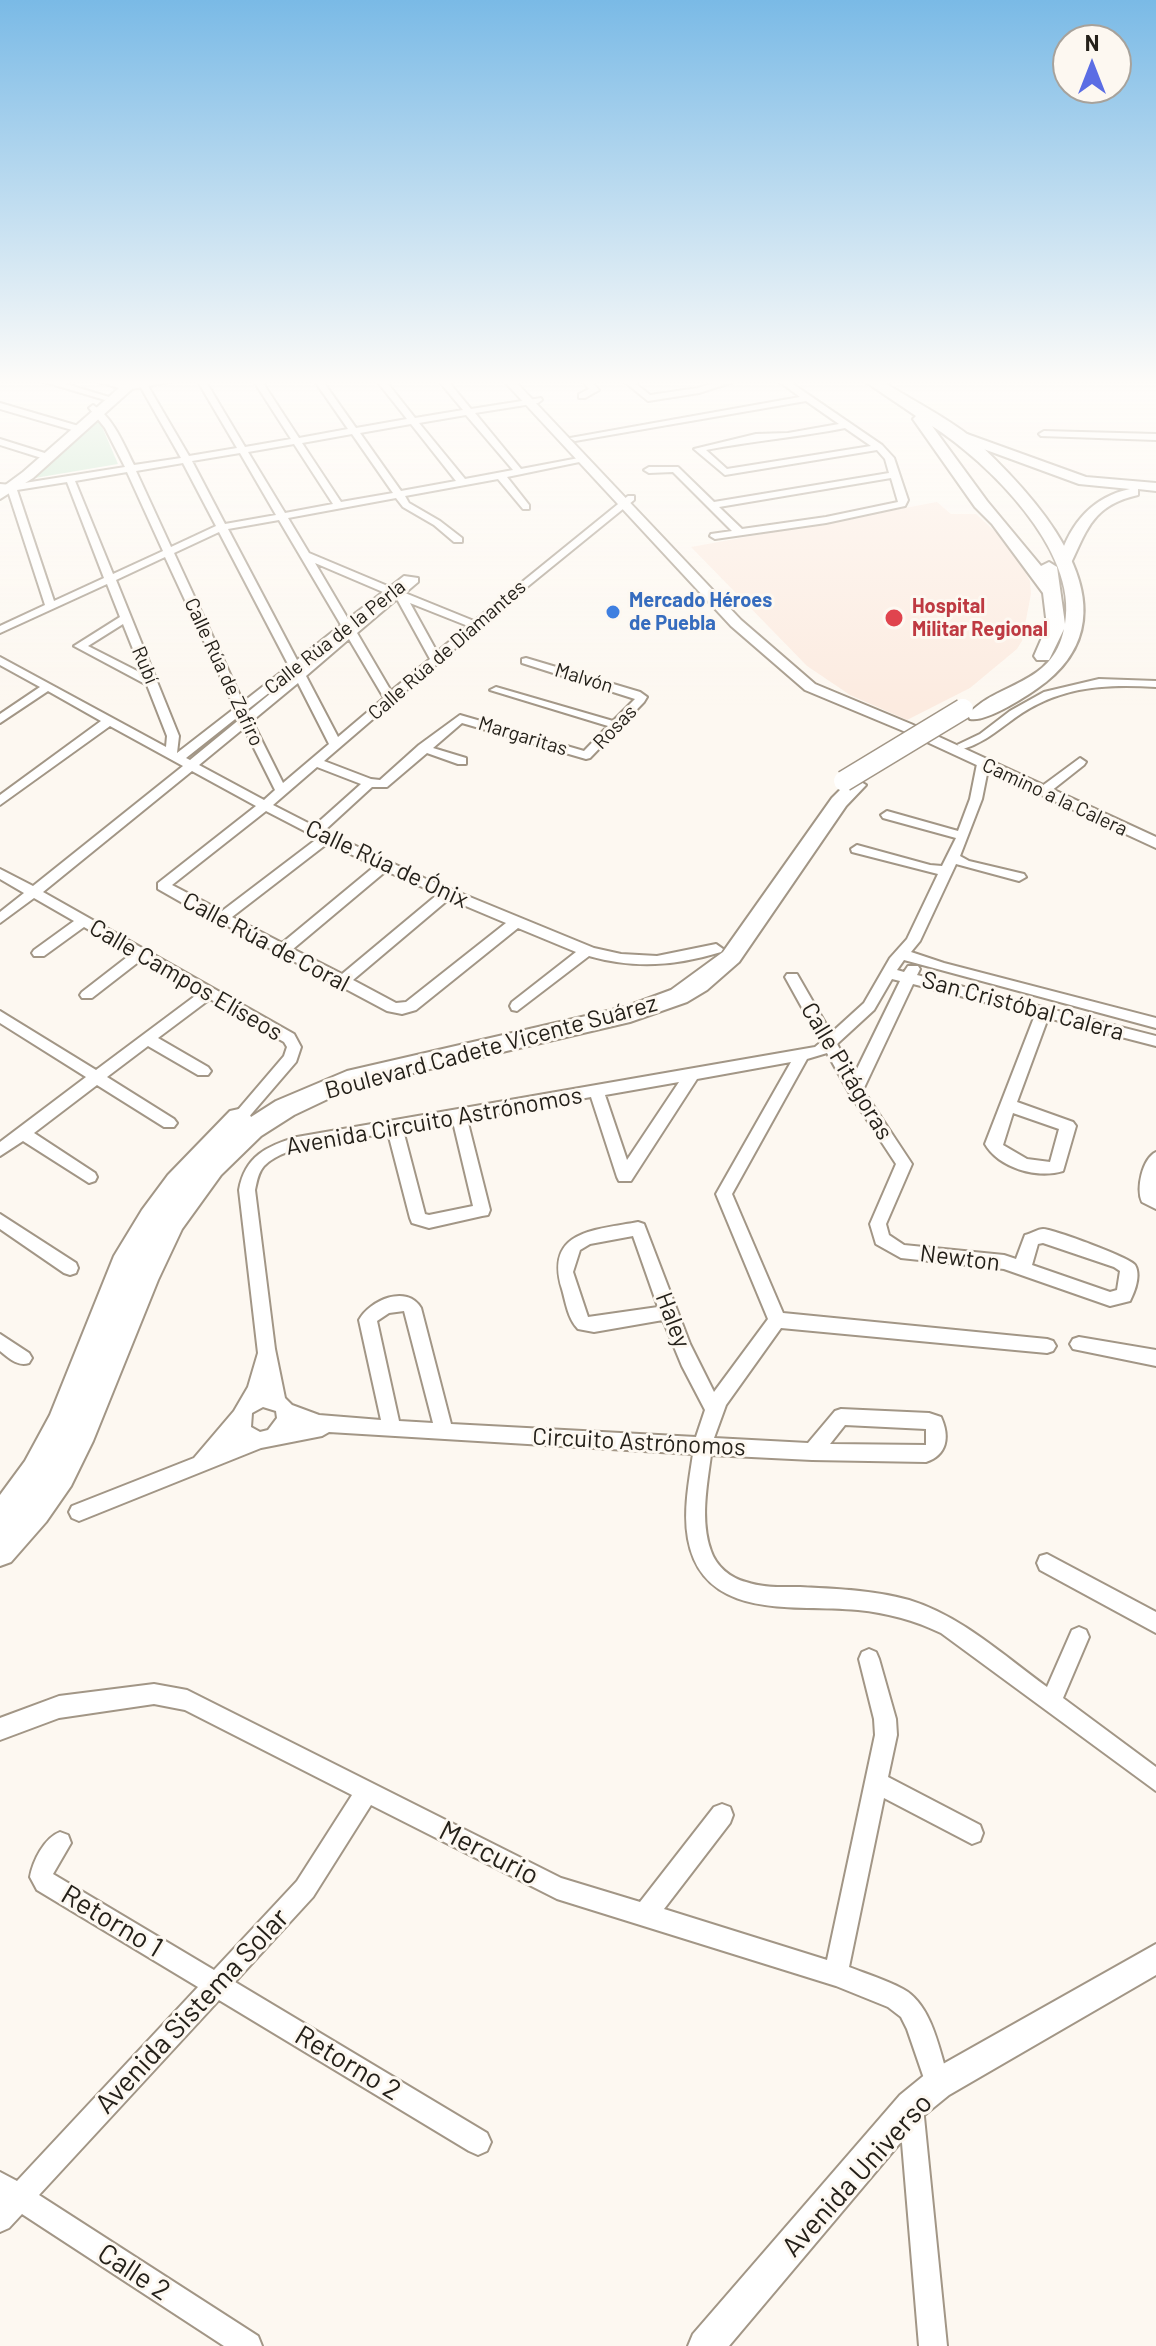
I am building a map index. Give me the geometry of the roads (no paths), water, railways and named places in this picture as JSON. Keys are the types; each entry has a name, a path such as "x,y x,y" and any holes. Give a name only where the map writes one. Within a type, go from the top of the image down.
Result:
{"main road":[{"name":"Boulevard Cadete Vicente Suárez","path":"977,718 1042,658 1056,626 1054,598 1042,545 997,489"},
{"name":"Boulevard Cadete Vicente Suárez","path":"0,1518 34,1476 55,1440 128,1257 167,1194 205,1150 242,1115 309,1078 368,1058 623,1001 680,978 716,949 827,798 850,783 977,718 1032,684 1057,664 1070,642 1076,610 1066,560 1044,525 1011,489"},
{"path":"1066,560 1071,543 1102,502 1125,493 1152,489"},
{"name":"Boulevard Cadete Vicente Suárez","path":"0,1551 35,1512 60,1476 78,1441 144,1280 172,1223 212,1168 252,1129 285,1108 347,1080 630,1014 679,996 699,984 731,957 850,783"}],"street":[{"path":"6,489 51,607"},
{"name":"Rubí","path":"74,489 181,758"},
{"name":"Calle Rúa de Zafiro","path":"139,489 243,716 281,791"},
{"path":"201,489 336,745"},
{"path":"265,489 390,699"},
{"path":"328,489 338,505"},
{"path":"395,489 410,508 437,523 458,540"},
{"path":"0,630 220,528 422,489"},
{"path":"512,489 526,507"},
{"name":"Camino a la Calera","path":"617,489 770,647 821,694 959,748 983,764 1156,843"},
{"path":"697,489 739,532"},
{"path":"713,505 807,489"},
{"path":"715,536 826,520 902,504 898,489"},
{"name":"Calle Rúa de Diamantes","path":"265,805 627,500"},
{"path":"304,555 476,626"},
{"path":"396,592 436,660"},
{"name":"Calle Rúa de la Perla","path":"0,919 181,758 243,716 396,592"},
{"path":"125,618 80,646 153,684"},
{"name":"Calle Rúa de Ónix","path":"0,660 265,805 383,866 447,894 617,958 662,961 716,949"},
{"name":"Malvón","path":"526,661 641,697"},
{"path":"959,748 977,741 977,718 1067,686 1109,681 1156,684"},
{"path":"0,719 48,686"},
{"path":"496,690 616,725"},
{"name":"Rosas","path":"586,755 641,697"},
{"name":"Margaritas","path":"423,748 460,719 586,755"},
{"path":"0,801 110,720"},
{"path":"221,919 376,784 423,748 462,761"},
{"path":"316,762 376,784"},
{"path":"1042,792 1080,762"},
{"name":"Avenida Circuito Astrónomos","path":"282,1406 266,1349 247,1190 254,1166 276,1149 297,1143 819,1052 869,1006 901,954 913,941 963,836 976,799 983,764"},
{"name":"Calle Rúa de Coral","path":"265,805 163,886 342,982 402,1009 411,1006 517,922"},
{"path":"887,815 963,836"},
{"path":"857,849 930,869 965,864 1019,877"},
{"path":"282,950 383,866"},
{"name":"Calle Campos Elíseos","path":"0,873 289,1038 294,1047 291,1058 242,1115"},
{"path":"342,982 447,894"},
{"path":"23,946 44,956 83,921"},
{"path":"855,1090 910,977 917,959 913,941"},
{"path":"517,1006 588,949"},
{"path":"87,995 141,953"},
{"path":"901,954 1156,1023"},
{"name":"San Cristóbal Calera","path":"889,973 1156,1041"},
{"name":"Calle Pitágoras","path":"792,977 855,1090 904,1164"},
{"path":"3,1144 22,1133 208,993"},
{"path":"1008,1105 1063,1122 1069,1130 1057,1167 1053,1170 1000,1154 993,1144 1043,1012"},
{"path":"0,1016 169,1123"},
{"path":"147,1039 203,1071"},
{"path":"777,1320 724,1194 801,1057"},
{"path":"596,1091 625,1177 692,1074"},
{"path":"394,1127 418,1218 429,1222 482,1210 459,1116"},
{"path":"22,1133 89,1177"},
{"path":"1156,1158 1146,1191 1148,1198 1156,1203"},
{"name":"Newton","path":"904,1164 878,1224 882,1239 901,1251 1004,1262 1117,1300 1124,1296 1129,1277 1128,1268 1120,1262 1043,1236 1031,1240 1022,1268"},
{"path":"0,1220 70,1268"},
{"name":"Haley","path":"670,1312 584,1324 579,1319 565,1272 573,1246 586,1238 638,1229 670,1312 696,1380 714,1409"},
{"path":"392,1429 368,1320 375,1311 401,1303 412,1308 444,1431"},
{"path":"777,1320 1047,1346"},
{"path":"777,1320 714,1409 704,1446 695,1523 698,1547 707,1565 719,1579 737,1590 756,1594 873,1600 924,1614 948,1626 1156,1780"},
{"path":"0,1341 23,1358"},
{"path":"1079,1344 1156,1358"},
{"name":"Avenida Circuito Astrónomos","path":"243,1412 258,1382 266,1349"},
{"path":"262,1399 282,1406 285,1424 268,1438 246,1435 242,1430 243,1412 262,1399"},
{"name":"Circuito Astrónomos","path":"282,1406 319,1423 346,1426 812,1452 932,1452 935,1423 849,1416 837,1421 812,1452"},
{"name":"Circuito Astrónomos","path":"192,1466 215,1449 243,1412"},
{"name":"Circuito Astrónomos","path":"79,1512 268,1438 346,1426"},
{"path":"1047,1563 1156,1623"},
{"path":"1051,1702 1079,1637"},
{"path":"836,1974 886,1735 885,1719 869,1659"},
{"name":"Mercurio","path":"0,1729 59,1707 154,1694 187,1700 557,1888 836,1974 896,1998 909,2009 917,2023 938,2084"},
{"path":"876,1782 972,1833"},
{"name":"Avenida Sistema Solar","path":"0,2219 10,2191 217,1984 305,1889 367,1792"},
{"path":"645,1915 722,1815"},
{"name":"Retorno 1","path":"60,1843 43,1868 41,1877 45,1882 217,1984"},
{"name":"Avenida Universo","path":"705,2346 911,2106 938,2084 1156,1959"},
{"name":"Retorno 2","path":"217,1984 478,2142"},
{"path":"911,2106 933,2346"},
{"name":"Calle 2","path":"10,2191 248,2346"}],"place":[{"name":"Mercado Héroes de Puebla","path":"613,612"},
{"name":"Hospital Militar Regional","path":"894,618"}]}
